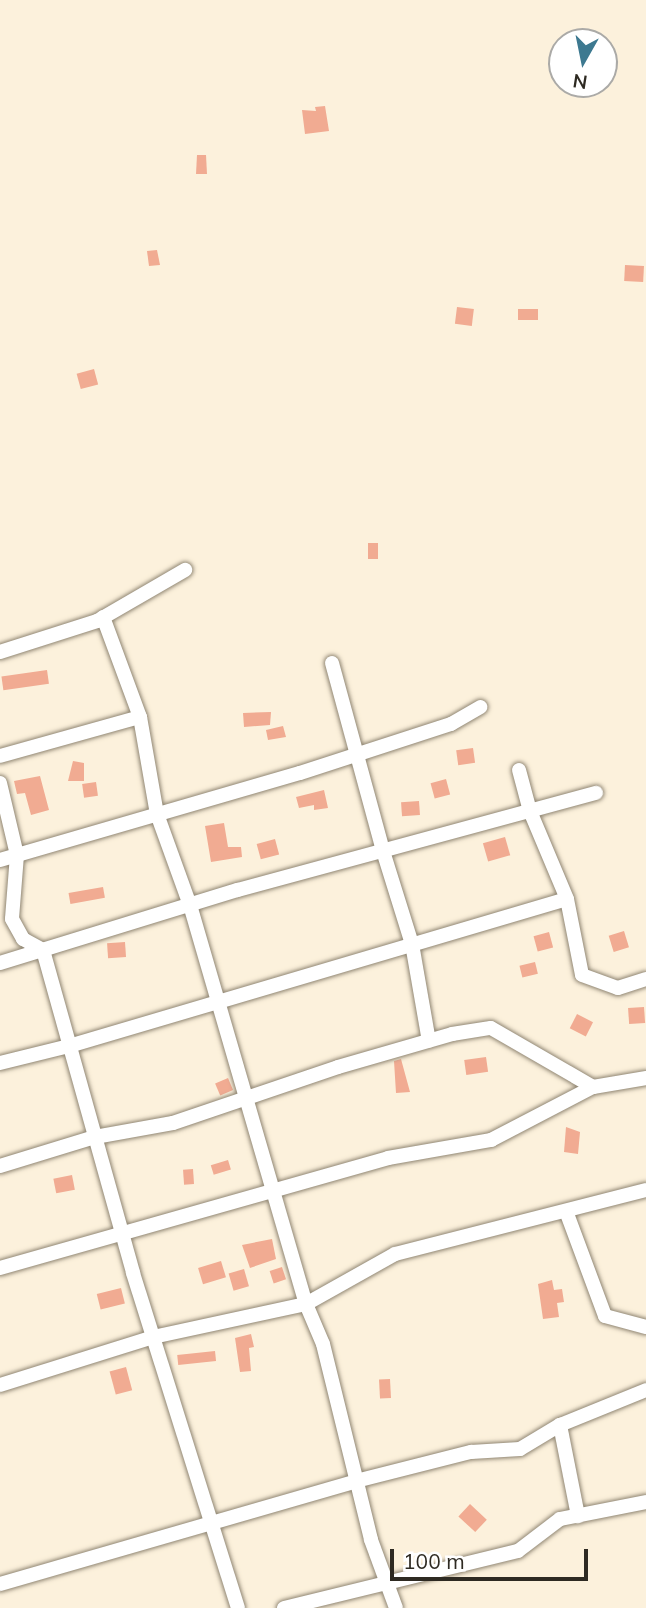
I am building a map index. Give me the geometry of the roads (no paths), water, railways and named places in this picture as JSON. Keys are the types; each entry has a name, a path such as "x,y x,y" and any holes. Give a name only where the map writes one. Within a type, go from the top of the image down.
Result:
{"street":[{"path":"0,652 103,617 185,570"},
{"path":"103,617 140,717 157,814 190,905 306,1304 323,1344 370,1539 396,1608"},
{"path":"332,663 383,851 412,944 429,1041"},
{"path":"0,860 358,754 451,724 480,707"},
{"path":"0,756 140,717"},
{"path":"519,771 530,811 567,899 582,975 618,988 646,979"},
{"path":"0,783 18,855 12,919 23,939 43,950 122,1234 238,1608"},
{"path":"0,963 190,905 596,793"},
{"path":"0,1063 69,1046 567,899"},
{"path":"0,1166 95,1137 173,1123 338,1067 429,1041 491,1028 593,1087"},
{"path":"0,1268 388,1158 491,1140 593,1087 646,1078"},
{"path":"0,1385 153,1337 306,1304 395,1254 646,1190"},
{"path":"566,1211 605,1316 646,1327"},
{"path":"0,1584 212,1525 356,1481 471,1452 520,1449 560,1425 646,1390"},
{"path":"560,1425 578,1516"},
{"path":"284,1608 518,1551 560,1519 646,1502"}]}
